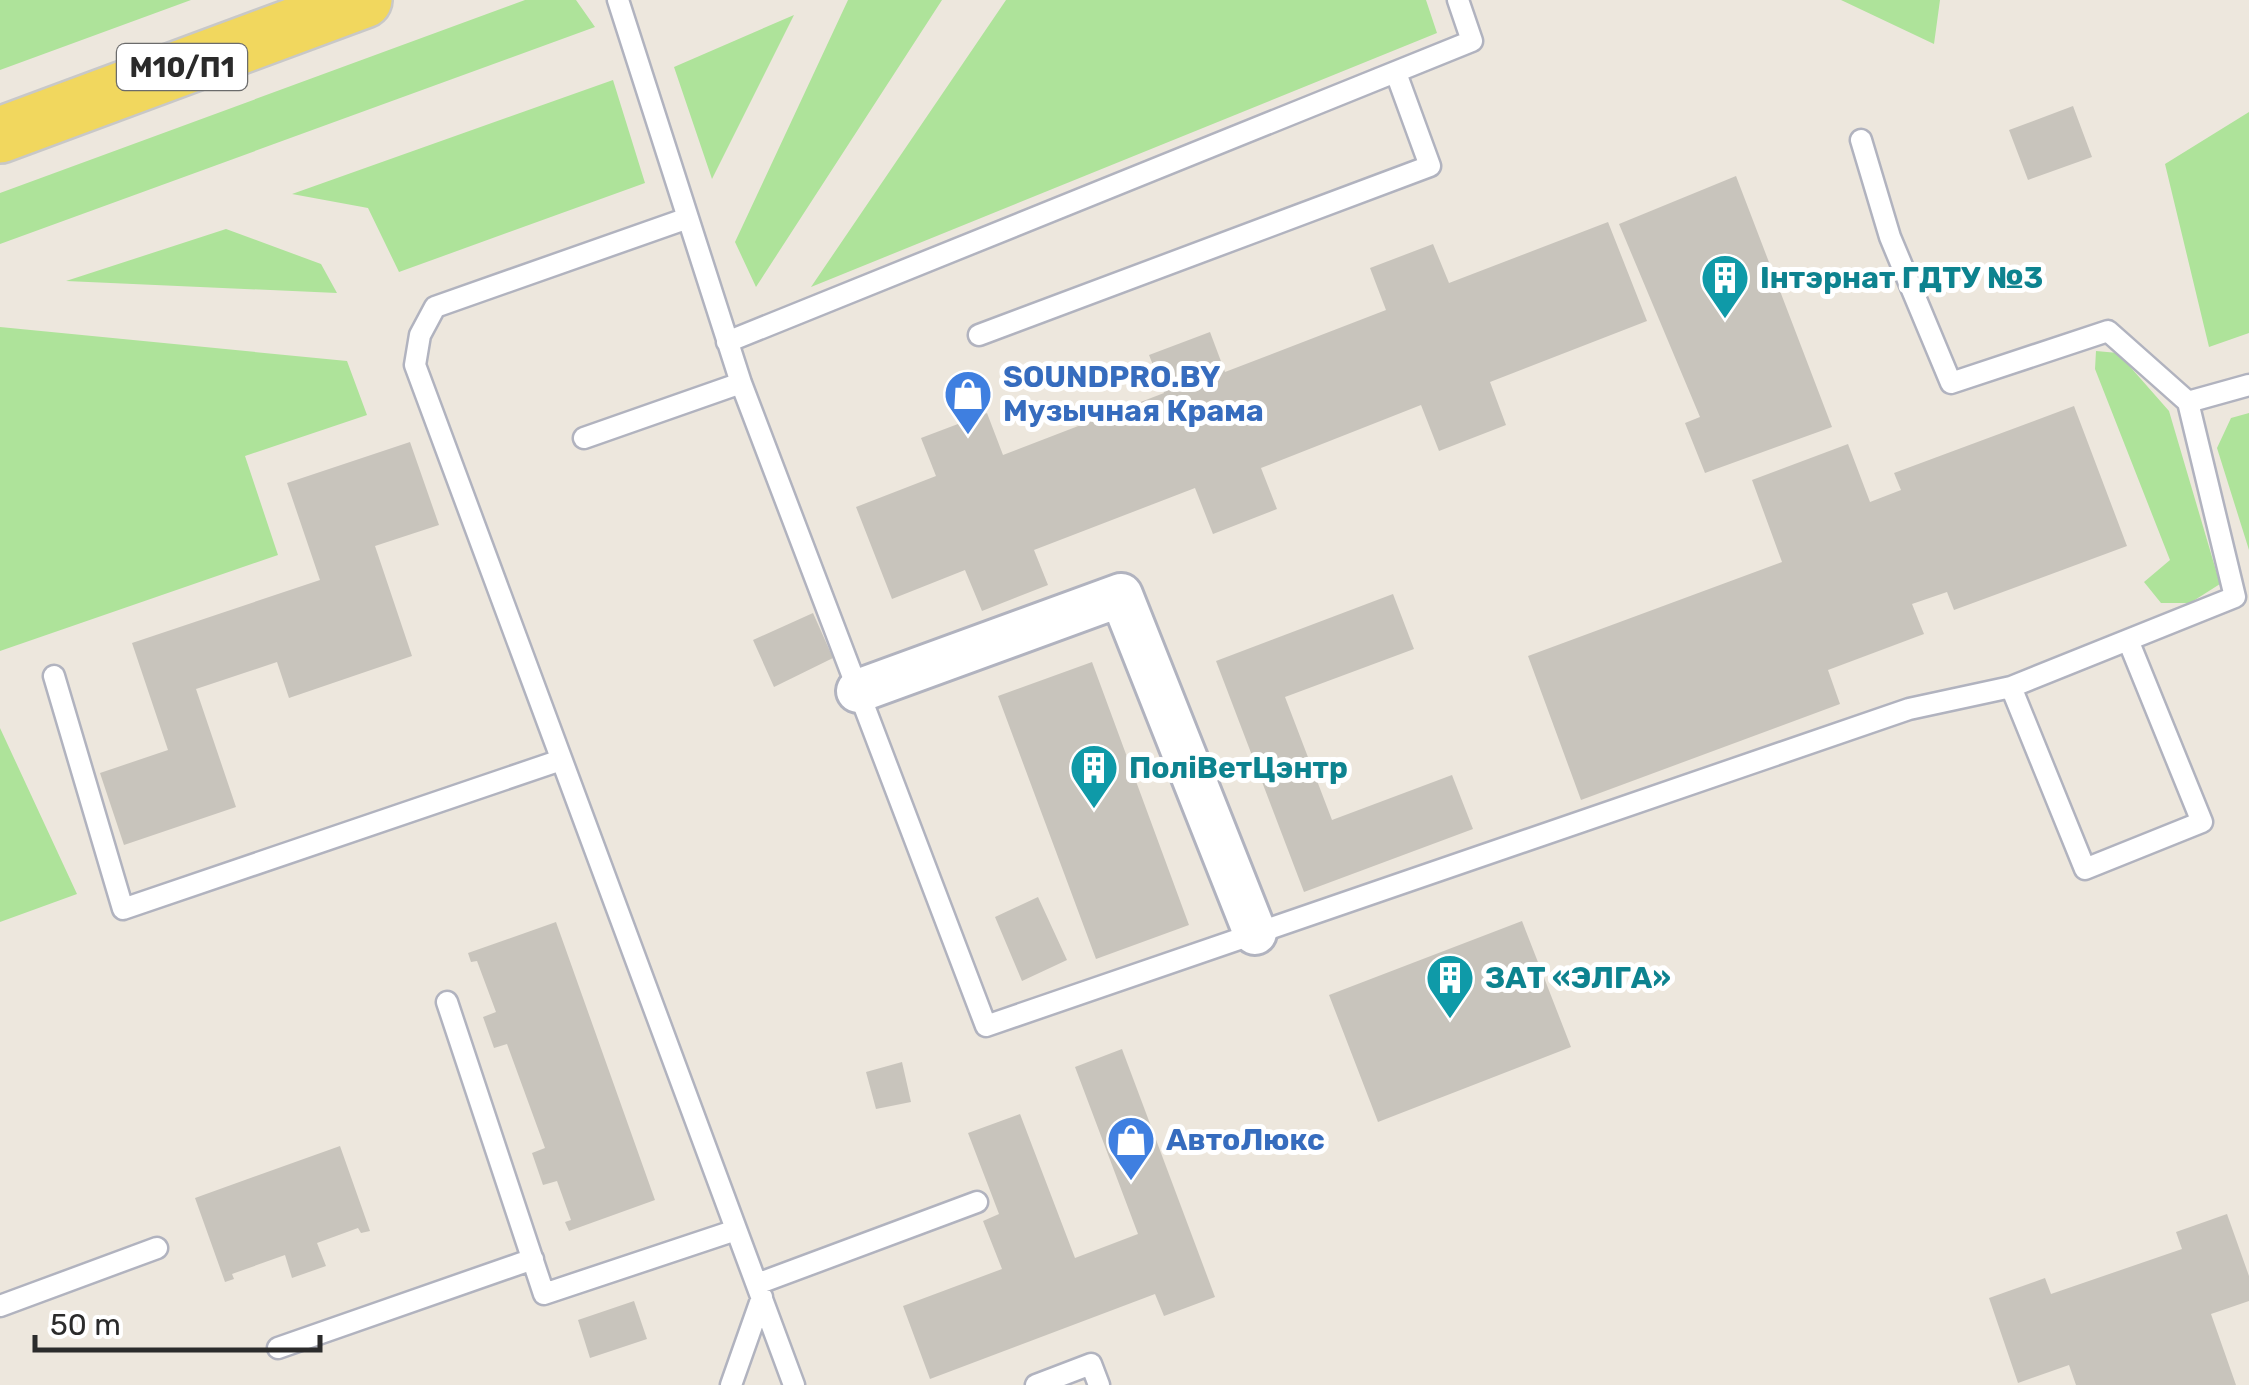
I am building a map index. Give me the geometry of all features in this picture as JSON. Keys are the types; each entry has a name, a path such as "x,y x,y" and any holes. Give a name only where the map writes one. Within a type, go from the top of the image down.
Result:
{"main road":[{"name":"М10/П1","path":"0,135 364,0"}],"street":[{"path":"858,691 1121,595 1256,934"}],"lane":[{"path":"618,0 741,383 986,1026 1909,709 2012,687 2235,597 2188,402 2108,331 1951,383 1890,237 1861,140"},
{"path":"727,342 1472,41 1458,0"},
{"path":"979,335 1430,166 1396,72"},
{"path":"688,218 435,307 420,335 415,365 794,1385"},
{"path":"584,438 741,383"},
{"path":"2188,402 2249,385"},
{"path":"2012,687 2085,869 2202,822 2128,640"},
{"path":"54,676 123,909 562,760"},
{"path":"447,1002 544,1294 736,1230"},
{"path":"759,1291 977,1202"},
{"path":"0,1306 156,1248"},
{"path":"278,1348 532,1259"},
{"path":"731,1385 759,1291"},
{"path":"1036,1385 1091,1364 1099,1385"}],"green space":[{"path":"0,0 191,0 0,70"},
{"path":"525,0 576,0 595,27 0,244 0,193"},
{"path":"848,0 942,0 756,287 735,242"},
{"path":"1006,0 1426,0 1437,33 811,287"},
{"path":"1841,0 1940,0 1934,44"},
{"path":"794,15 712,179 674,67"},
{"path":"613,80 645,183 399,272 368,208 292,194"},
{"path":"2249,112 2249,333 2209,347 2165,164"},
{"path":"226,229 321,264 337,293 66,281"},
{"path":"0,327 347,361 367,415 245,456 278,555 0,651"},
{"path":"2096,351 2118,353 2169,411 2220,584 2190,603 2161,603 2144,582 2170,560 2095,369"},
{"path":"2249,413 2249,550 2217,448 2231,418"},
{"path":"0,728 77,894 0,922"}],"building":[{"path":"2073,106 2092,157 2028,180 2009,130"},
{"name":"Інтэрнат ГДТУ №3","path":"1736,176 1832,427 1705,473 1685,423 1700,417 1619,224"},
{"path":"1608,222 1647,321 1490,382 1506,425 1439,451 1421,405 1261,468 1277,509 1213,534 1195,488 1034,550 1048,585 982,611 965,570 892,599 856,507 936,476 921,438 987,413 1003,455 1164,393 1149,355 1210,332 1225,372 1386,310 1370,268 1433,244 1449,283"},
{"path":"2074,406 2127,546 1954,610 1947,592 1912,604 1924,634 1828,670 1840,704 1581,800 1528,656 1782,562 1752,480 1848,444 1870,502 1901,490 1894,473"},
{"path":"410,442 439,525 375,546 412,656 289,698 277,662 196,689 236,807 124,845 100,773 168,750 132,643 320,580 287,483"},
{"path":"1393,594 1414,649 1285,697 1332,820 1452,775 1473,829 1304,892 1216,661"},
{"path":"813,613 833,658 774,687 753,640"},
{"name":"ПоліВетЦэнтр","path":"1092,662 1189,925 1096,959 998,696"},
{"path":"1038,897 1067,960 1022,981 995,917"},
{"name":"ЗАТ «ЭЛГА»","path":"1522,921 1571,1047 1378,1122 1329,995"},
{"path":"556,922 655,1200 569,1231 565,1222 571,1220 557,1181 543,1185 532,1153 545,1148 507,1044 494,1048 483,1017 496,1012 477,961 471,962 468,953"},
{"path":"1122,1049 1215,1297 1164,1316 1155,1294 930,1379 903,1306 1002,1269 983,1221 999,1214 968,1133 1020,1114 1075,1258 1138,1234 1075,1067"},
{"path":"902,1062 911,1102 876,1109 866,1072"},
{"path":"340,1146 370,1231 361,1233 358,1228 317,1243 326,1266 292,1278 285,1255 232,1274 234,1279 225,1282 195,1198"},
{"path":"2227,1214 2249,1276 2249,1301 2211,1314 2236,1385 2076,1385 2069,1365 2018,1383 1989,1298 2045,1278 2051,1294 2182,1249 2176,1232"},
{"path":"634,1301 647,1339 590,1358 578,1320"}],"place":[{"name":"Інтэрнат ГДТУ №3","path":"1725,320"},
{"name":"SOUNDPRO.BY Музычная Крама","path":"968,436"},
{"name":"ПоліВетЦэнтр","path":"1094,810"},
{"name":"ЗАТ «ЭЛГА»","path":"1450,1020"},
{"name":"АвтоЛюкс","path":"1131,1182"}]}
